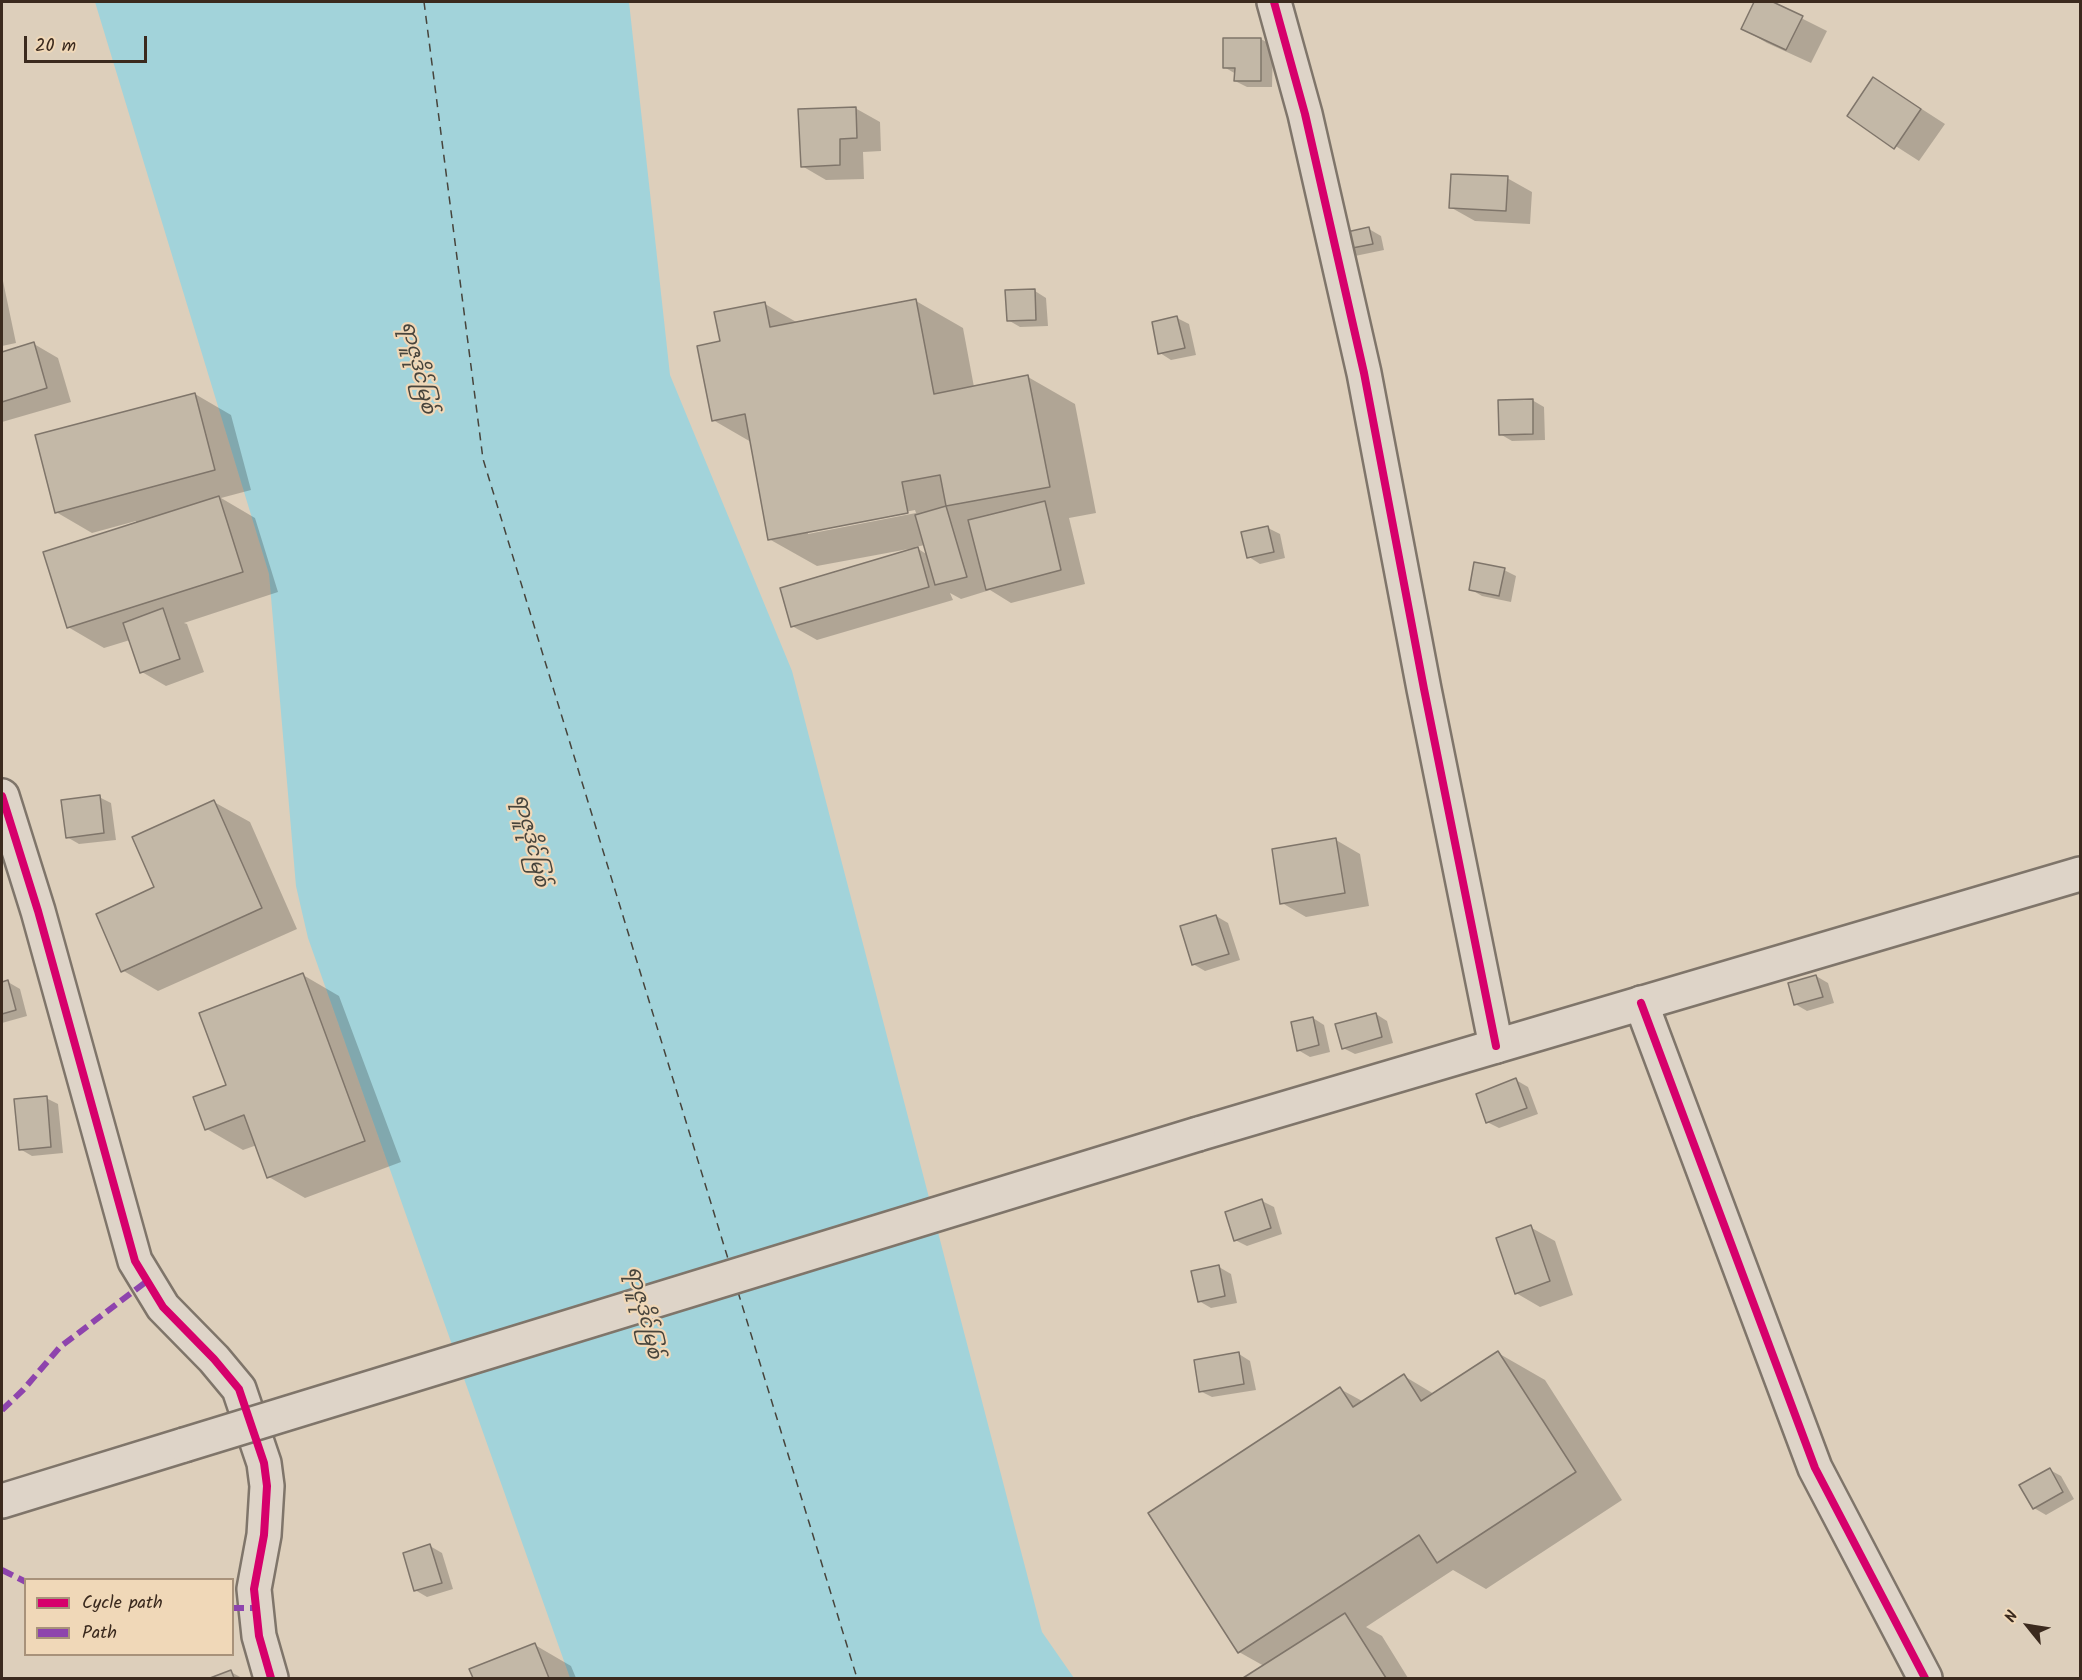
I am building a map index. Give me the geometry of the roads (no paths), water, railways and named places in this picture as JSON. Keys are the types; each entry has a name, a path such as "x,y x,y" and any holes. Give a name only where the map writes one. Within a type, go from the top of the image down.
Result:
{"main road":[{"path":"1274,2 1305,114 1364,373 1424,689 1496,1046"},
{"path":"2,796 38,911 135,1261 163,1307 214,1359 239,1389 264,1463 267,1486 264,1535 254,1589 259,1636 271,1678"},
{"path":"2,1501 1198,1134 2080,874"},
{"path":"1641,1003 1815,1468 1925,1678"}],"water":[{"name":"ရာဇူဒိုင်မြစ်","path":"95,2 629,2 670,375 792,671 1042,1632 1074,1678 570,1678 308,938 296,886 269,574"}]}
